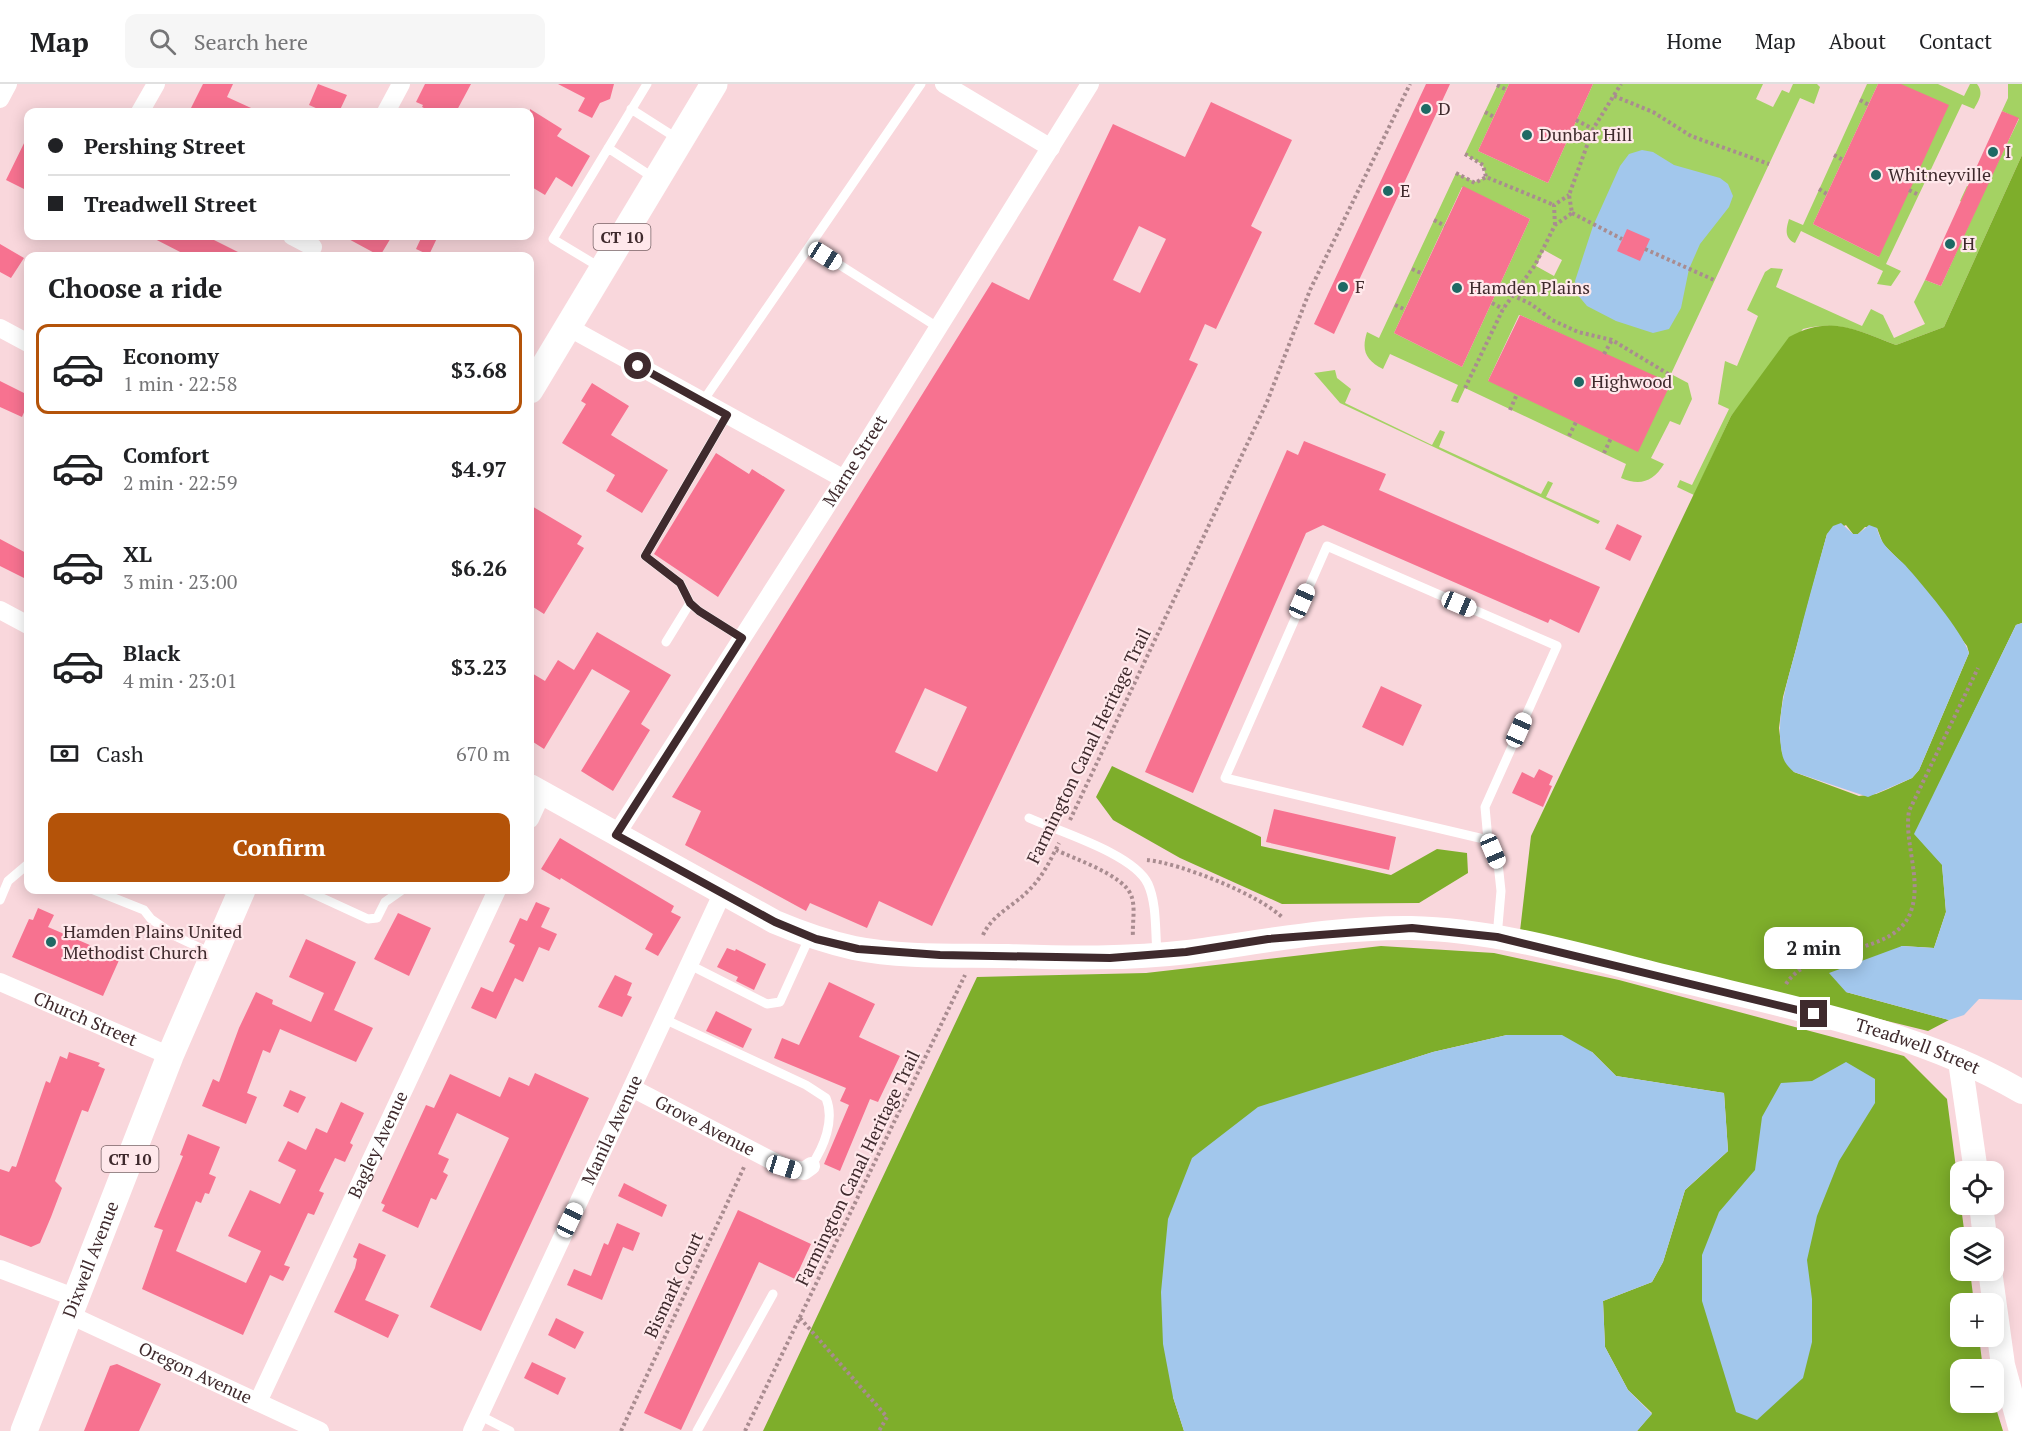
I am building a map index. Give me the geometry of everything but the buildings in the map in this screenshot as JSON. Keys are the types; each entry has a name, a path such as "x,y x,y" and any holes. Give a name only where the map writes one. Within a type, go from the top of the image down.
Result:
{"main road":[{"name":"CT 10","path":"534,383 714,84"},
{"name":"Dixwell Avenue","path":"24,1431 170,1056 240,894"}],"street":[{"path":"0,99 8,84"},
{"path":"142,108 156,84"},
{"path":"388,108 401,84"},
{"path":"944,84 1051,148"},
{"name":"Marne Street","path":"616,835 844,479 1090,84"},
{"path":"568,327 844,479"},
{"path":"0,328 24,341"},
{"path":"0,610 24,623"},
{"name":"Treadwell Street","path":"536,789 775,922 810,936 858,949 940,955 1110,958 1157,946 1412,928 1497,937 1779,1004 1898,1038 1960,1061 2022,1092"},
{"name":"Bagley Avenue","path":"258,1402 495,894"},
{"name":"Manila Avenue","path":"476,1423 722,894"},
{"name":"Church Street","path":"0,982 170,1056"},
{"path":"1960,1061 1974,1161"},
{"name":"Grove Avenue","path":"632,1088 798,1171 804,1171 811,1166"},
{"name":"Oregon Avenue","path":"0,1269 258,1402 320,1431"},
{"path":"1992,1281 2003,1365 2020,1431"}],"lane":[{"path":"603,269 553,239 647,84"},
{"path":"703,401 921,84"},
{"path":"631,109 681,140"},
{"path":"608,148 656,180"},
{"path":"810,246 939,328"},
{"path":"727,415 645,556 680,583 690,603 699,611 742,638"},
{"path":"1488,840 1225,778 1327,546 1557,646 1485,807 1488,840 1498,863 1501,891 1497,937"},
{"path":"666,642 690,603"},
{"path":"1029,818 1119,858 1138,869 1149,886 1157,946"},
{"path":"0,900 8,881 24,867"},
{"path":"104,894 144,910 151,919 177,937 214,954"},
{"path":"314,894 368,919 378,918 385,902 396,894"},
{"path":"690,965 767,1004 780,1002 810,936"},
{"path":"664,1019 806,1085 826,1098 830,1117 819,1155 811,1166"},
{"path":"698,1431 772,1294"},
{"path":"476,1423 510,1431"}],"path":[{"name":"Farmington Canal Heritage Trail","path":"982,937 999,914 1026,893 1043,874 1056,850 1267,402 1311,290 1410,84"},
{"path":"1622,84 1593,129 1569,195 1572,213 1593,226 1622,239"},
{"path":"1497,85 1507,90"},
{"path":"1614,96 1653,112 1691,136 1769,164"},
{"path":"1860,100 1869,105"},
{"path":"1485,112 1494,117"},
{"path":"1576,120 1593,129"},
{"path":"1465,154 1483,165 1486,177"},
{"path":"1834,155 1843,160"},
{"path":"1456,173 1475,183 1486,177"},
{"path":"1486,177 1554,205"},
{"path":"1819,189 1827,194"},
{"path":"1909,190 1919,195"},
{"path":"1554,205 1569,195"},
{"path":"1554,205 1555,225"},
{"path":"1465,388 1503,309 1535,265 1555,225 1572,213"},
{"path":"1434,220 1445,226"},
{"path":"1645,249 1714,280"},
{"path":"1412,269 1423,274"},
{"path":"1512,295 1530,304 1552,320 1578,332 1612,340 1670,375"},
{"path":"1492,303 1503,309"},
{"path":"1395,305 1406,310"},
{"path":"1604,354 1612,340"},
{"path":"1510,410 1517,394"},
{"path":"1569,436 1576,422"},
{"path":"1604,453 1611,438"},
{"path":"1779,1004 1785,986 1799,971 1819,960 1880,941 1896,932 1908,920 1914,891 1907,824 1909,811 1978,668"},
{"path":"1056,850 1122,883 1131,896 1133,938 1157,946"},
{"path":"1119,858 1153,861 1189,871 1263,903 1283,918"},
{"name":"Farmington Canal Heritage Trail","path":"745,1431 968,969"},
{"name":"Bismark Court","path":"621,1431 752,1150"},
{"path":"800,1318 887,1417 879,1431"}],"green space":[{"path":"1498,84 1509,84 1478,151 1548,183 1593,84 1763,84 1756,99 1773,107 1782,90 1789,93 1793,84 1817,84 1820,87 1814,104 1800,98 1671,374 1688,383 1692,399 1680,425 1670,421 1651,458 1664,464 1655,475 1646,481 1634,482 1621,478 1626,464 1465,388 1458,403 1451,401 1458,385 1390,354 1383,369 1372,362 1366,354 1367,332 1379,338 1456,173 1475,182 1486,177 1483,165 1465,154","holes":["1462,187 1530,219 1462,367 1394,333","1544,250 1562,260 1554,276 1536,266","1519,315 1604,354 1488,381"]},
{"path":"1867,84 1878,84 1813,224 1879,257 1901,84 1938,84 1964,96 1970,84 1977,84 1980,90 1980,96 1974,109 1962,104 1886,264 1901,271 1891,286 1877,284 1883,271 1801,231 1795,243 1789,239 1787,233 1789,219 1803,225"},
{"path":"2008,84 2022,84 2022,155 1944,327 1896,345 1861,332 1839,327 1803,329 1731,416 1694,495 1677,487 1680,480 1692,485 1729,409 1718,404 1725,361 1737,366 1758,316 1747,310 1765,272 1771,268 1783,269 1776,287 1862,326 1871,309 1883,315 1894,338 1925,324 1914,302 1925,280 1941,286 1976,209 1960,201 1967,186 1983,193 2019,119 2002,111 2008,98"},
{"path":"2022,155 2022,623 2016,625 1915,834 1942,864 1946,912 1934,948 1902,946 1846,992 1949,1020 1928,1031 1520,931 1531,836 1731,416 1789,337 1804,330 1831,325 1869,334 1896,345 1944,327","holes":["1846,525 1853,534 1858,534 1865,527 1877,528 1883,544 1905,566 1967,646 1969,653 1919,770 1912,778 1888,789 1876,794 1859,796 1794,772 1782,753 1779,728 1783,697 1827,534"]},
{"path":"1335,370 1337,378 1351,389 1345,403 1432,445 1440,430 1445,432 1439,447 1541,494 1548,481 1553,483 1546,497 1600,521 1598,524 1340,403 1314,373"},
{"path":"1112,766 1261,837 1261,846 1391,875 1437,849 1467,853 1468,873 1419,903 1282,904 1180,858 1113,820 1096,797"},
{"path":"1381,946 1494,953 1619,980 1904,1056 1947,1099 1955,1161 1950,1161 1950,1215 1962,1215 1964,1227 1950,1227 1950,1281 1971,1281 1973,1293 1950,1293 1950,1347 1980,1347 1982,1359 1950,1359 1950,1413 1997,1413 2003,1431 1637,1431 1652,1413 1628,1390 1605,1347 1603,1301 1652,1282 1663,1262 1685,1190 1728,1151 1724,1093 1616,1076 1592,1052 1507,1035 1433,1052 1359,1076 1173,1397 1184,1431 763,1431 977,977 1146,973"}],"water":[{"path":"1642,150 1653,152 1674,165 1720,178 1728,184 1733,196 1729,207 1700,244 1689,269 1681,308 1669,329 1653,333 1616,321 1587,306 1577,294 1575,281 1593,226 1620,166 1629,154"},
{"path":"1841,523 1853,534 1858,534 1869,525 1877,528 1884,544 1912,573 1950,620 1969,653 1919,770 1912,778 1868,797 1794,772 1783,759 1780,740 1783,701 1827,534 1833,526"},
{"path":"2022,623 2022,1000 1979,999 1964,1015 1949,1020 1846,992 1829,973 1902,946 1934,948 1946,912 1942,865 1914,834 2016,625"},
{"path":"1507,1035 1562,1035 1592,1052 1616,1076 1724,1093 1728,1151 1685,1190 1663,1262 1652,1282 1603,1301 1605,1347 1628,1390 1652,1414 1637,1431 1184,1431 1173,1397 1163,1344 1161,1292 1168,1219 1192,1158 1258,1107 1433,1052"},
{"path":"1846,1062 1875,1079 1875,1103 1839,1161 1817,1216 1807,1260 1812,1299 1812,1342 1803,1378 1757,1420 1736,1412 1702,1301 1702,1255 1719,1212 1755,1170 1762,1117 1781,1083 1812,1081"}],"place":[{"name":"D","path":"1426,109"},
{"name":"Dunbar Hill","path":"1527,135"},
{"name":"I","path":"1993,152"},
{"name":"Whitneyville","path":"1876,175"},
{"name":"E","path":"1388,191"},
{"name":"H","path":"1950,244"},
{"name":"F","path":"1343,287"},
{"name":"Hamden Plains","path":"1457,288"},
{"name":"Highwood","path":"1579,382"},
{"name":"Hamden Plains United Methodist Church","path":"51,942"}],"route":[{"path":"638,366 727,415 645,556 670,573 680,583 690,603 699,611 742,638 616,835 722,894 775,922 816,939 858,949 927,954 1110,958 1186,952 1268,939 1412,928 1497,937 1814,1014"}]}
